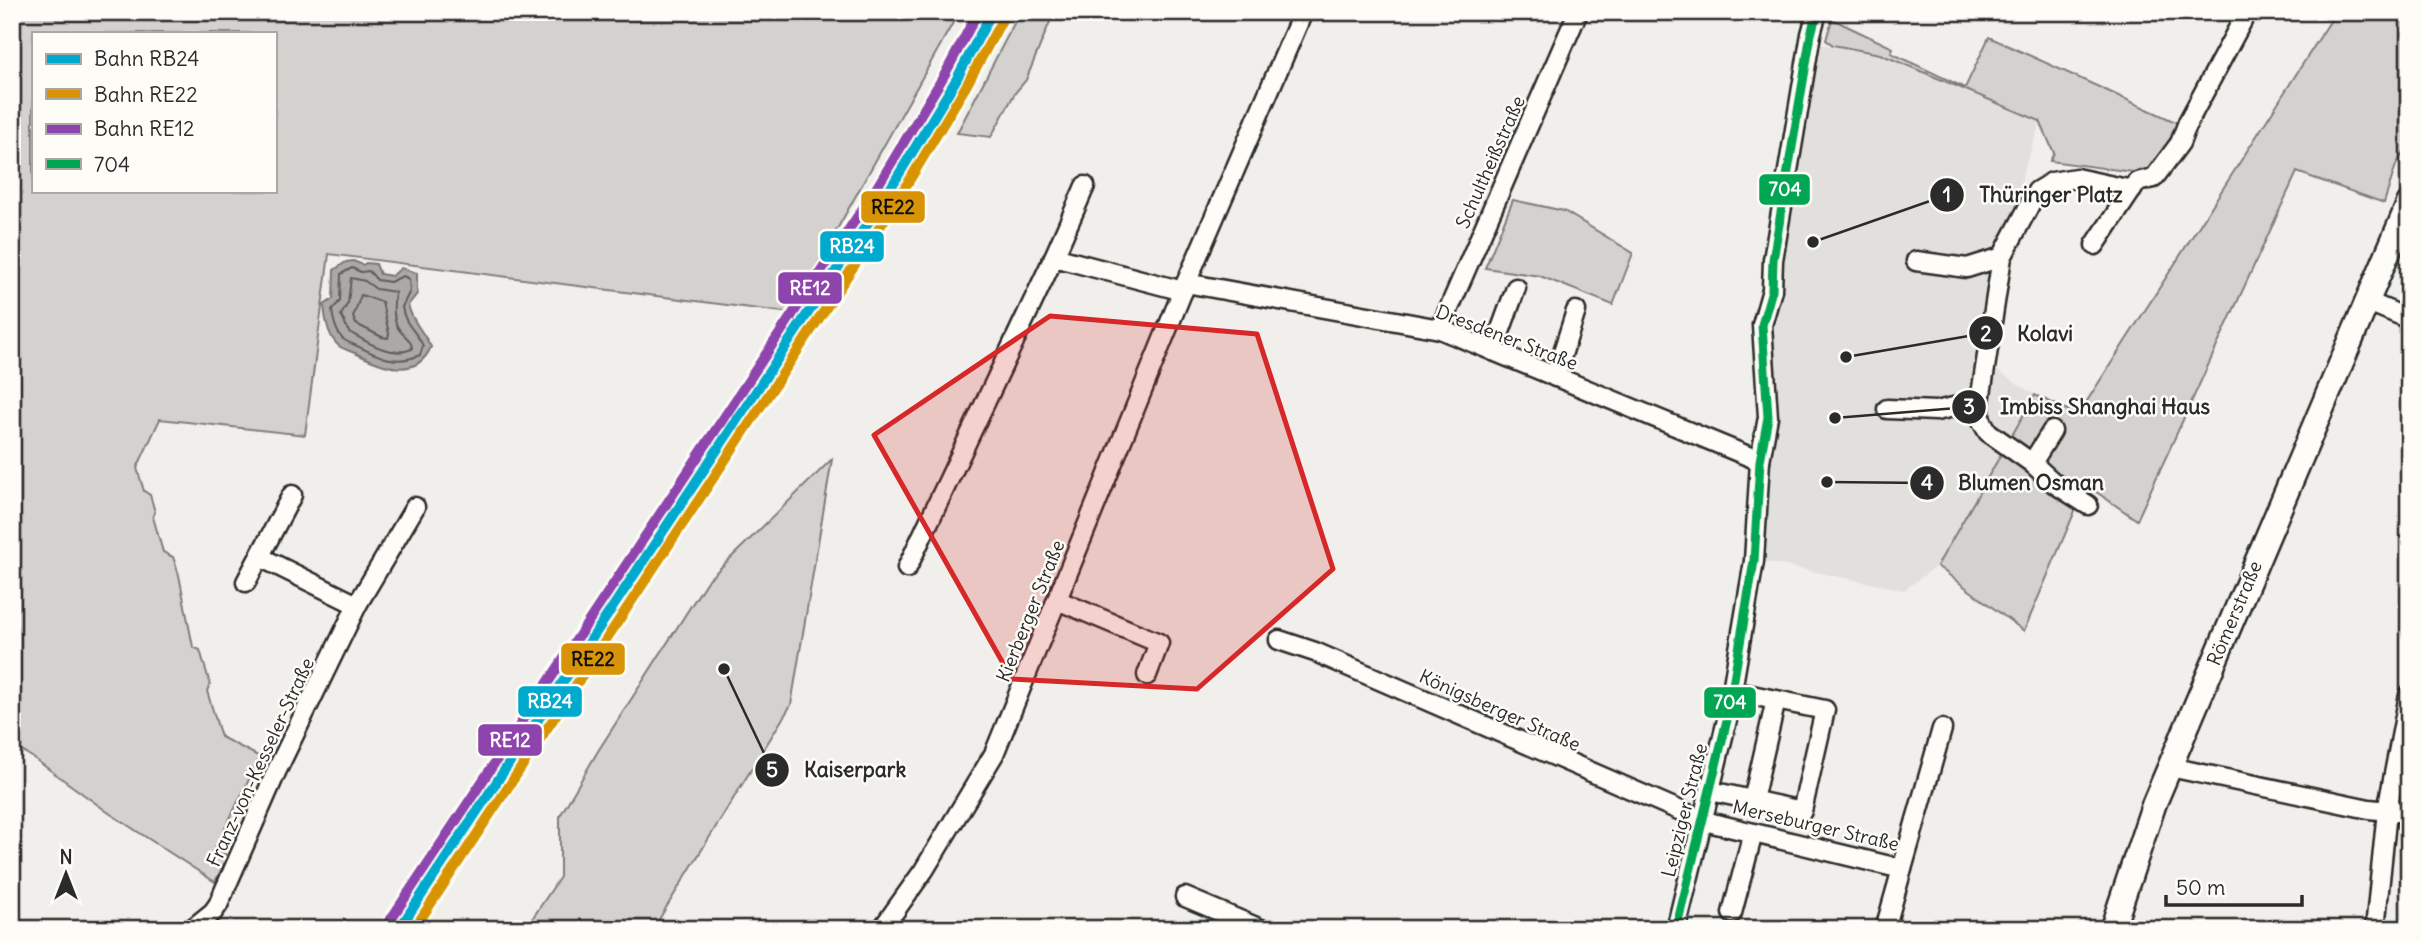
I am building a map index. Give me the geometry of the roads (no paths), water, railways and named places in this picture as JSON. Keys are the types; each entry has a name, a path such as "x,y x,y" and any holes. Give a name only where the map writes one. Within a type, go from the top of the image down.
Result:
{"main road":[{"name":"Römerstraße","path":"2112,929 2154,804 2409,203"}],"street":[{"name":"Kierberger Straße","path":"882,929 924,870 994,754 1185,287 1304,12"},
{"name":"Schultheißstraße","path":"1440,330 1578,12"},
{"name":"Leipziger Straße","path":"1676,929 1704,821 1732,691 1754,561 1760,461 1768,417 1762,325 1772,290 1773,260 1811,34 1818,12"},
{"path":"2095,245 2137,182 2154,178 2180,143 2188,122 2247,12"},
{"path":"2088,505 2055,484 2032,463 1988,432 1980,418 1980,401 2002,257 2037,191 2052,182 2076,178 2132,190"},
{"path":"906,568 1085,186"},
{"path":"1054,257 1185,287"},
{"path":"1916,261 1967,268 2002,257"},
{"name":"Dresdener Straße","path":"1185,287 1440,330 1760,461"},
{"path":"1493,351 1516,288"},
{"path":"2366,301 2409,319"},
{"path":"1555,377 1576,311"},
{"path":"1887,409 1936,411 1980,401"},
{"path":"2032,463 2052,431"},
{"path":"246,582 292,495"},
{"name":"Franz-von-Kesseler-Straße","path":"192,929 218,905 277,770 357,606 415,507"},
{"path":"260,557 357,606"},
{"path":"1057,600 1160,643 1147,675"},
{"name":"Königsberger Straße","path":"1279,640 1315,652 1704,821"},
{"path":"1711,790 1802,811 1825,710 1732,691"},
{"path":"2375,929 2387,811 2409,695"},
{"path":"1753,800 1776,700"},
{"name":"Merseburger Straße","path":"1704,821 1902,869 1942,729"},
{"path":"2170,767 2387,811 2409,813"},
{"path":"1732,913 1753,833"},
{"path":"1885,929 1902,869"},
{"path":"1185,897 1261,929"}],"water":[{"path":"353,261 363,265 376,264 380,274 392,276 401,268 417,273 417,294 408,305 431,347 416,364 397,368 387,366 342,348 332,338 324,305 333,299 334,270"}],"rail line":[{"name":"RE12","path":"389,922 877,187 945,74 978,12"},
{"name":"RB24","path":"399,929 887,194 956,80 992,12"},
{"name":"RE22","path":"414,929 897,201 1003,18"}],"place":[{"name":"Thüringer Platz","path":"1813,242"},
{"name":"Kolavi","path":"1846,357"},
{"name":"Imbiss Shanghai Haus","path":"1835,418"},
{"name":"Blumen Osman","path":"1827,482"},
{"name":"Kaiserpark","path":"724,669"}]}
